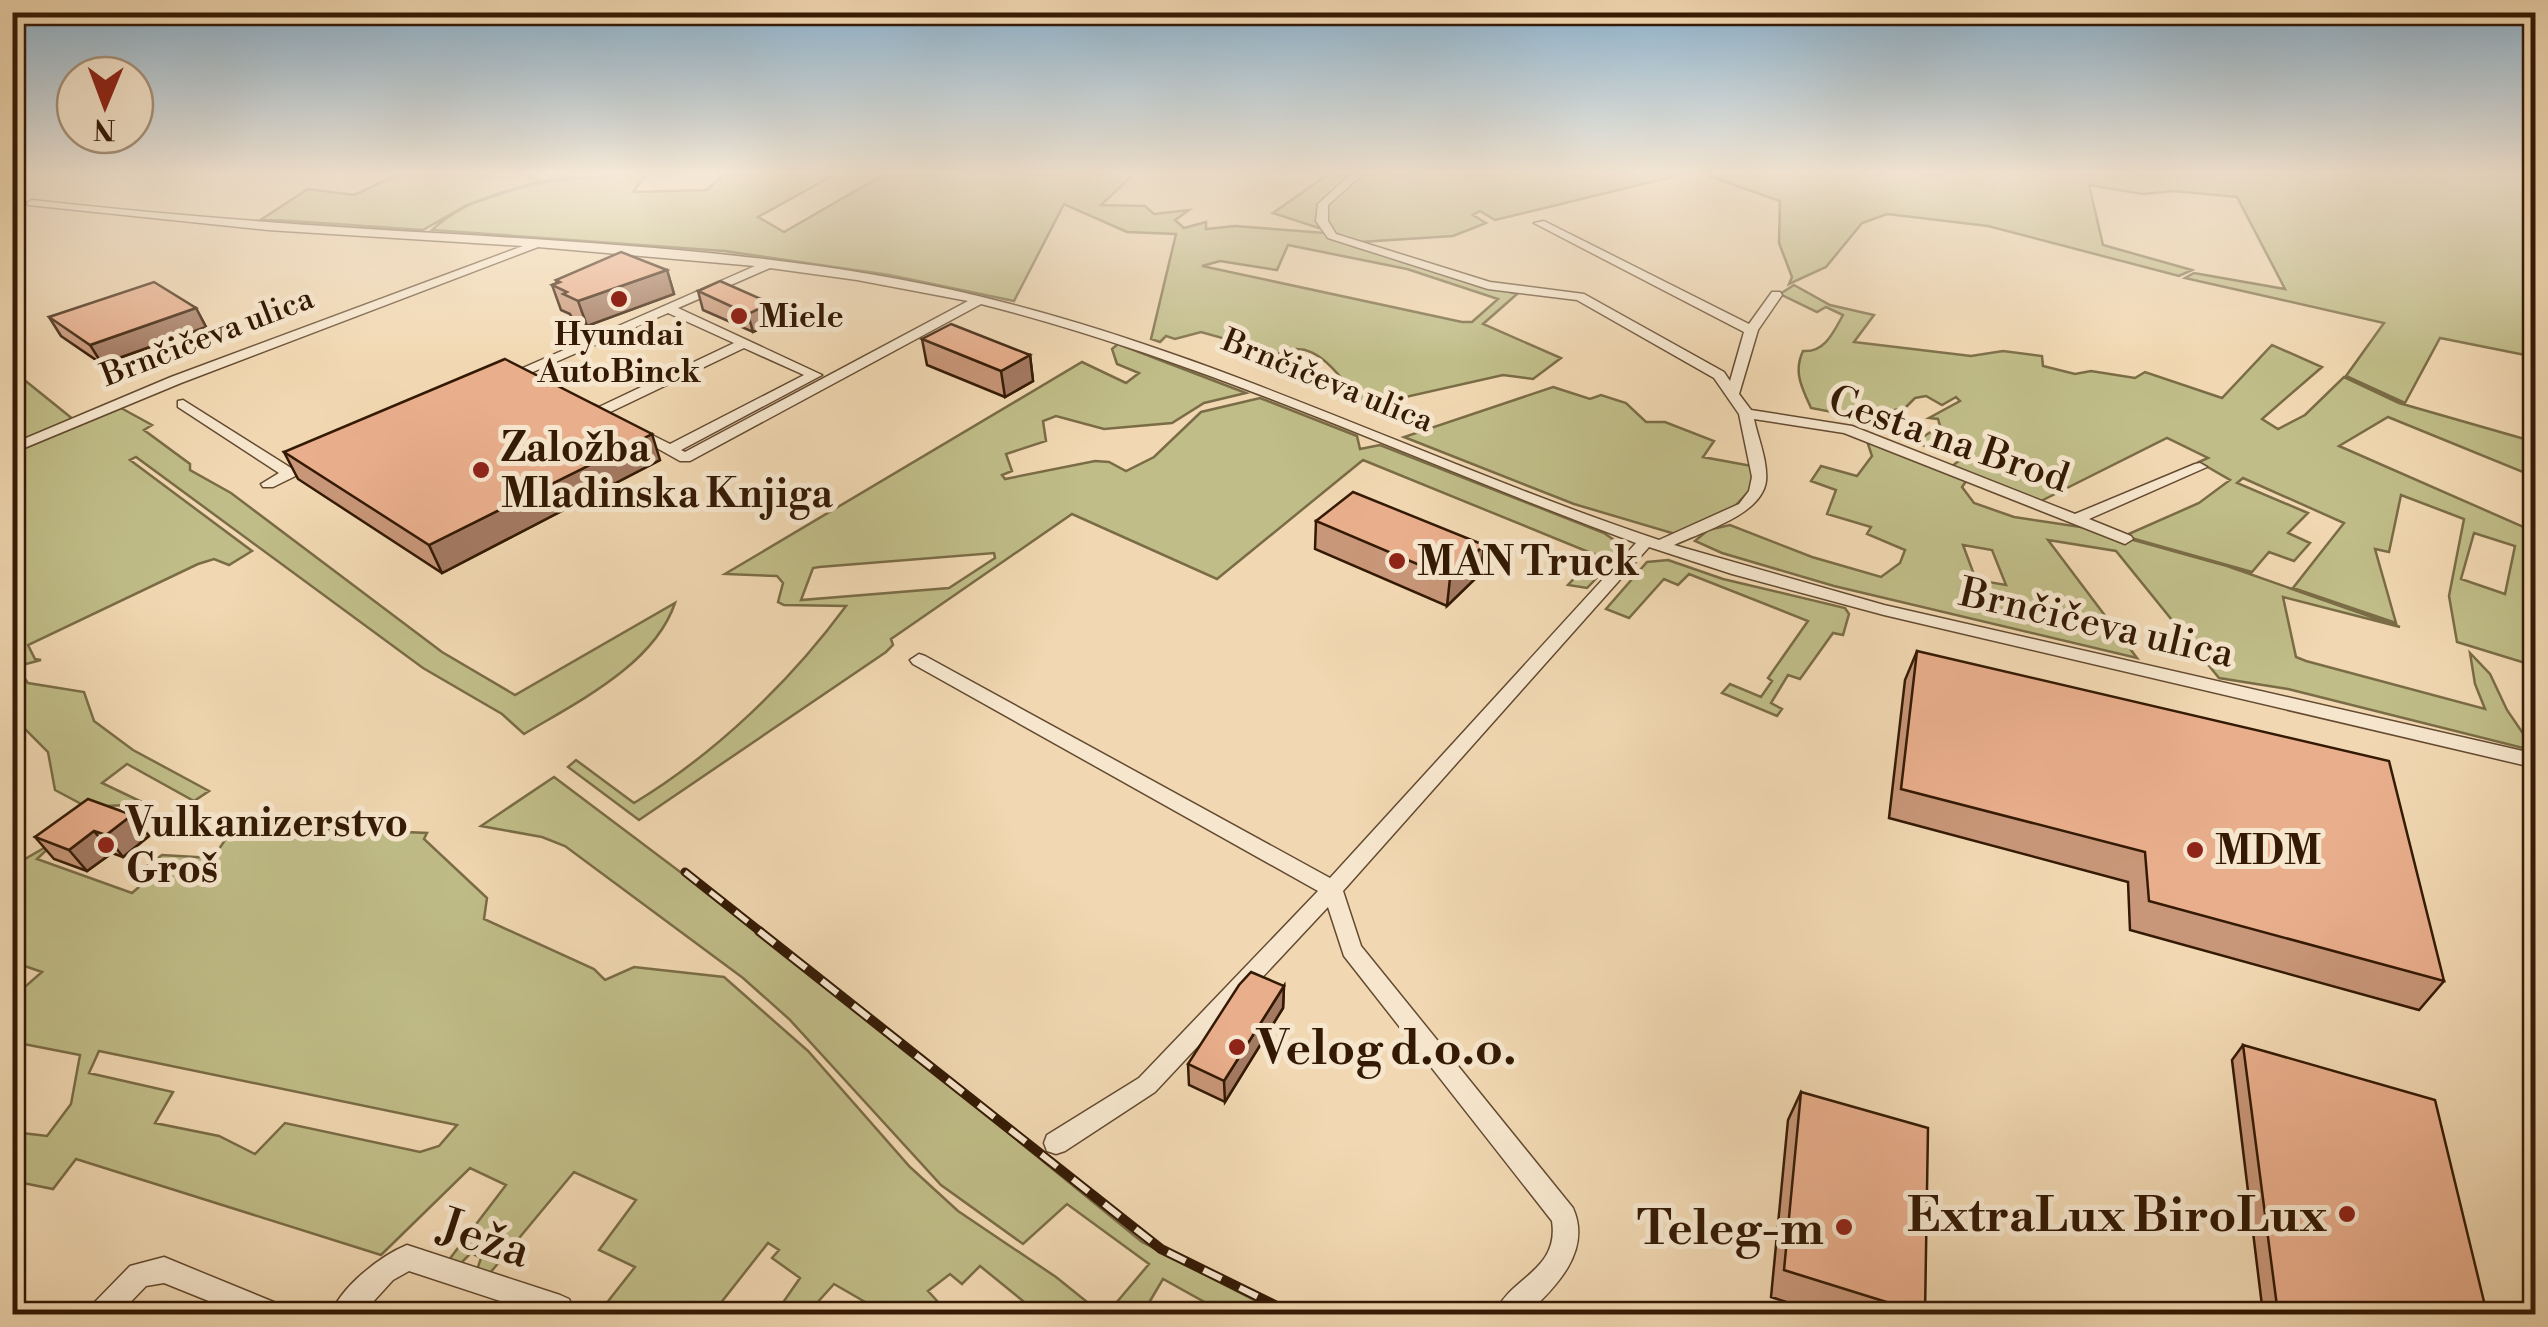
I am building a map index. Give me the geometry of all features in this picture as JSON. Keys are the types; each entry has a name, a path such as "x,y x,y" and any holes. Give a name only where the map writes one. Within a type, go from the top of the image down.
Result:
{"street":[{"name":"Brnčičeva ulica","path":"449,237 771,263 980,300 1120,337 1213,369 1652,543 1944,624 2536,761"},
{"path":"1056,1143 1147,1085 1652,543 1744,507 1756,491 1760,477 1746,414 1734,392 1705,366 1580,297 1488,285 1335,237"},
{"path":"1567,237 1749,329"},
{"name":"Brnčičeva ulica","path":"12,448 176,380 538,244"},
{"path":"484,389 771,263"},
{"path":"1734,392 1744,366 1749,329 1776,295"},
{"path":"568,396 685,458 980,300"},
{"path":"666,308 815,375 670,450"},
{"path":"613,420 744,343"},
{"path":"522,372 538,380"},
{"name":"Brnčičeva ulica","path":"183,404 290,474"},
{"name":"Cesta na Brod","path":"1746,414 1847,429 2125,539"},
{"path":"268,484 326,458"},
{"path":"2078,518 2200,467"},
{"path":"918,660 1332,888 1352,950 1564,1216 1569,1233 1563,1256 1508,1314"},
{"name":"Ježa","path":"344,1314 384,1270 407,1258 560,1308"},
{"path":"100,1314 139,1275 164,1270 272,1314"}],"shaded area":[{"path":"528,237 1047,237 1014,301 889,275 724,251"},
{"path":"1175,237 1333,237 1355,247 1517,294 1483,324 1561,358 1533,379 1503,375 1366,406 1332,368 1308,351 1280,353 1263,364 1257,361 1265,353 1262,349 1201,332 1175,339 1166,336 1160,342 1151,339","holes":["1288,245 1407,269 1498,299 1472,322 1462,322 1202,266 1220,261 1277,270"]},
{"path":"1338,237 1439,237 1360,242"},
{"path":"1779,237 1851,237 1826,267 1789,284 1792,277"},
{"path":"2030,237 2101,237 2103,245 2192,270 2179,276"},
{"path":"2258,237 2535,237 2536,337 2531,338 2535,341 2535,357 2440,338 2405,403 2346,376 2384,323 2185,278 2194,273 2285,289"},
{"path":"1794,285 1830,305 1874,315 1854,342 1971,356 2003,351 2042,356 2043,366 2075,374 2091,371 2135,378 2145,372 2222,398 2272,345 2322,367 2262,419 2278,429 2305,415 2344,377 2399,403 2535,442 2535,477 2388,417 2339,446 2535,532 2535,666 2457,642 2449,596 2464,519 2401,495 2389,552 2375,549 2396,623 2293,588 2344,523 2243,478 2237,483 2308,513 2288,533 2310,543 2294,561 2269,552 2252,572 2124,536 2199,503 2230,480 2199,462 2208,458 2167,438 2039,502 1948,469 1960,460 1915,442 1940,426 1938,419 1929,418 1960,401 1956,397 1942,405 1926,396 1915,398 1905,408 1858,417 1811,408 1800,380 1800,359 1803,351 1811,351 1828,340 1843,315 1826,307 1817,312 1780,294","holes":["2474,533 2515,546 2505,594 2461,579"]},
{"path":"1118,344 1246,393 1204,403 1172,423 1104,429 1056,416 1043,421 1046,441 1006,454 1012,471 1002,475 1005,479 1095,461 1109,462 1126,471 1154,457 1201,412 1260,398 1357,436 1360,449 1380,445 1604,533 1617,542 1621,553 1587,588 1568,585 1596,555 1363,460 1217,579 1072,514 891,639 893,645 886,652 639,820 568,767 576,760 634,803 693,762 776,689 846,606 784,605 778,602 783,583 777,576 725,574 1082,362 1126,383 1139,373 1117,364 1112,349","holes":["994,553 995,558 949,588 801,600 813,568"]},
{"path":"12,370 74,420 13,447"},
{"path":"1553,387 1590,399 1601,395 1626,403 1646,422 1665,422 1714,441 1703,457 1752,466 1752,488 1735,506 1675,534 1574,504 1404,437"},
{"path":"121,408 152,425 144,430 190,464 190,470 231,493 442,652 515,695 675,603 665,625 632,663 590,695 524,734 502,714 423,668 136,457 130,460 252,551 229,565 214,559 198,564 28,645 35,659 41,660 22,665 20,672 28,683 84,692 94,721 133,750 209,791 194,801 127,764 102,783 146,804 87,807 55,790 48,752 13,717 13,453"},
{"path":"1875,442 1967,480 1962,487 1974,503 2014,517 2094,529 2227,566 2400,627 2283,597 2296,657 2306,661 2485,709 2475,684 2470,653 2490,674 2507,710 2535,751 2288,689 2219,678 2116,551 2048,540 2137,658 1834,586 1722,553 1695,541 1708,530 1730,525 1812,557 1881,577 1900,563 1905,550 1867,534 1871,527 1827,514 1836,490 1811,481 1821,466 1857,476 1872,456 1868,444","holes":["1963,545 1992,550 2006,585 1976,580"]},
{"path":"1668,560 1723,579 1845,608 1849,614 1843,635 1833,633 1800,679 1788,675 1771,703 1782,709 1777,716 1722,693 1730,684 1761,697 1772,681 1768,678 1808,621 1689,574 1678,585 1664,579 1629,618 1606,609 1647,562"},
{"path":"554,777 792,956 1142,1242 1281,1314 1226,1314 1163,1279 1150,1301 1168,1314 1118,1314 1111,1309 1149,1264 1067,1204 1023,1244 941,1185 789,1019 743,978 565,846 542,837 481,826"},
{"path":"286,827 427,833 424,839 487,898 484,919 594,969 605,980 634,967 724,977 808,1051 910,1167 958,1211 1056,1277 1102,1314 1039,1314 980,1266 962,1284 950,1274 928,1291 949,1314 886,1314 834,1284 807,1314 784,1301 800,1278 772,1258 779,1250 768,1243 712,1314 695,1310 691,1314 657,1314 640,1306 633,1314 598,1314 635,1267 599,1250 636,1200 574,1172 485,1279 475,1276 481,1258 471,1253 458,1266 448,1261 506,1185 470,1168 381,1255 76,1159 53,1189 13,1181 13,1132 47,1136 71,1104 80,1055 13,1042 12,998 42,972 13,962 13,866 56,841 37,859 132,893 153,875 143,869 162,855 213,858 225,840","holes":["99,1051 457,1125 439,1146 420,1152 285,1123 255,1154 219,1136 155,1123 173,1092 89,1073"]}],"building":[{"path":"621,252 667,270 578,301 552,285 560,282 556,280"},
{"path":"720,281 770,303 748,314 698,291"},
{"path":"154,282 196,308 90,345 49,317"},
{"path":"951,324 1030,355 1001,371 922,339"},
{"name":"Založba Mladinska Knjiga","path":"505,359 652,434 429,545 284,452"},
{"path":"1353,492 1484,545 1450,578 1316,521"},
{"name":"MDM","path":"1917,651 2389,761 2444,981 2149,901 2145,852 1901,789"},
{"path":"88,799 132,815 106,835 94,831 69,850 35,837"},
{"path":"1251,972 1284,986 1224,1081 1188,1064"},
{"name":"ExtraLux BiroLux","path":"2243,1045 2435,1100 2487,1314 2278,1314"},
{"name":"Teleg-m","path":"1801,1092 1928,1128 1925,1314 1784,1270"}],"railway":[{"path":"685,872 762,933"},
{"path":"759,931 1161,1249 1293,1314"}],"place":[{"name":"Hyundai AutoBinck","path":"619,299"},
{"name":"Miele","path":"739,316"},
{"name":"Založba Mladinska Knjiga","path":"481,470"},
{"name":"MAN Truck","path":"1397,561"},
{"name":"Vulkanizerstvo Groš","path":"106,845"},
{"name":"MDM","path":"2195,850"},
{"name":"Velog d.o.o.","path":"1237,1047"},
{"name":"ExtraLux BiroLux","path":"2347,1214"},
{"name":"Teleg-m","path":"1844,1227"}]}
